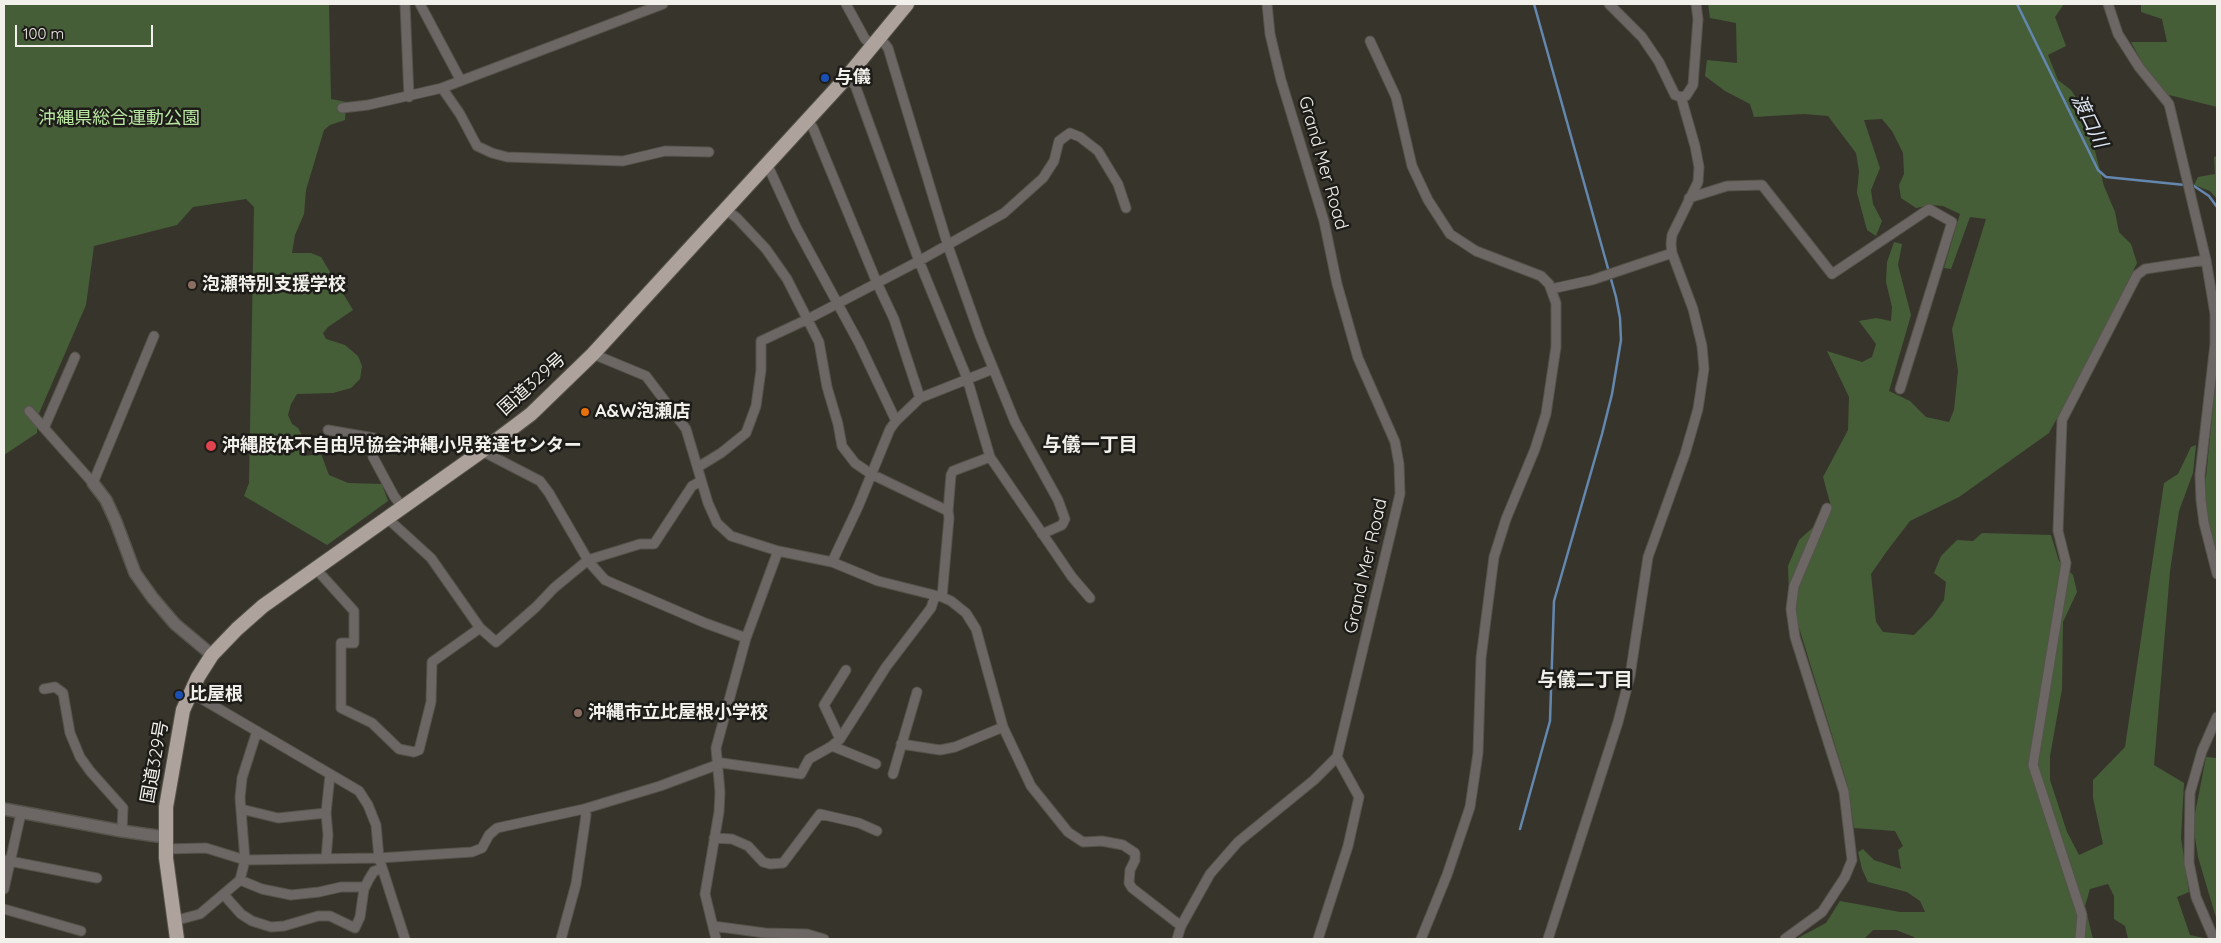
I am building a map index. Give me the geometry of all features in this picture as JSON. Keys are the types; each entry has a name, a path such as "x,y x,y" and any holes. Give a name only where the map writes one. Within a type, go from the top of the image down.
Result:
{"highway":[{"name":"国道329号","path":"177,939 165,843 169,781 184,710 190,692 212,655 249,617 531,414 593,354 846,78 907,4"}],"street":[{"path":"405,4 409,97"},
{"path":"420,4 461,81"},
{"path":"342,108 409,97 442,88 663,4"},
{"path":"846,4 865,39 877,42 888,48 948,246 993,369 1014,422 1058,500 1065,519 1062,525 1042,534"},
{"name":"Grand Mer Road","path":"1267,4 1270,34 1277,62 1324,221 1337,284 1358,358 1395,442 1399,464 1400,494 1392,534 1337,757"},
{"path":"1609,4 1642,37 1659,62 1675,95 1680,97 1686,96 1693,85 1698,19 1696,4"},
{"path":"2108,4 2118,34 2139,67 2169,104 2206,260 2216,314 2216,344 2200,475 2204,523 2217,574"},
{"path":"1370,41 1396,97 1412,166 1428,200 1450,234 1476,251 1541,276 1550,289 1556,303 1556,347 1551,393 1535,449 1506,518 1494,557 1481,658 1478,753 1470,807 1447,875 1421,939"},
{"path":"846,78 855,85 919,261 966,378 990,457 1042,534 1090,598"},
{"path":"442,88 460,114 477,146 507,157 623,161 665,152 709,152"},
{"path":"1548,939 1618,722 1630,676 1648,557 1685,454 1698,409 1704,369 1702,346 1693,309 1672,253 1672,235 1698,182 1699,167 1680,97"},
{"path":"806,120 813,128 877,283 894,319 920,398"},
{"path":"698,466 721,454 746,433 756,406 761,370 761,340 808,319 948,246 1004,214 1043,178 1054,161 1059,141 1070,133 1080,137 1098,151 1118,184 1126,208"},
{"path":"767,164 796,227 859,343 896,421"},
{"path":"1689,198 1728,186 1762,185 1832,274 1929,209 1952,222 1900,388"},
{"path":"725,209 737,218 766,249 787,279 808,319 819,342 827,387 838,424 842,446 855,463 871,474 948,511"},
{"path":"1550,289 1592,280 1672,253"},
{"path":"2080,939 2082,915 2033,765 2066,563 2058,531 2062,420 2137,275 2145,269 2206,260"},
{"path":"93,483 154,336"},
{"path":"593,354 646,376 686,429 717,523 731,536 778,551 832,562 878,581 938,596 951,601 966,613 976,629 1003,727 1031,786 1068,832 1083,842 1102,841 1123,845 1135,853 1135,860 1130,870 1129,883 1132,888 1181,926"},
{"path":"44,428 75,357"},
{"path":"832,562 858,508 890,429 896,421 920,398 966,378 993,369"},
{"path":"29,411 106,500 135,573 152,597 175,624 212,655"},
{"path":"328,430 374,438 373,457 394,496 402,506"},
{"path":"482,451 540,481 588,560 606,580 704,623 746,638"},
{"path":"4,809 122,832 165,843 206,848 245,860 379,858 472,852 482,848 497,828 584,809 660,786 687,774 722,763 801,774 809,759 832,746 840,738 886,667 931,608 938,596 950,518 948,511 950,475 953,471 990,457"},
{"path":"386,518 431,558 480,628 496,642 536,607 554,588 588,560 640,544 654,544 692,486 702,481"},
{"path":"1785,939 1788,934 1822,912 1845,877 1852,860 1844,792 1795,637 1791,609 1794,586 1827,508"},
{"path":"716,939 705,894 720,792 716,748 746,638 778,551"},
{"path":"316,569 354,611 354,643 342,643 341,708 372,723 399,749 414,752 419,750 431,702 432,662 480,628"},
{"path":"840,738 824,704 846,670"},
{"path":"44,689 55,687 62,693 70,733 80,757 123,808 122,832"},
{"path":"190,692 330,775 359,790 368,805 376,825 379,858 405,939"},
{"path":"893,774 916,692"},
{"path":"2214,939 2196,898 2189,862 2190,793 2202,751 2217,717"},
{"path":"901,744 940,750 955,747 1003,727"},
{"path":"174,922 200,914 240,880 245,860 241,809 242,778 257,731"},
{"path":"832,746 876,764"},
{"path":"1177,939 1181,926 1210,874 1238,842 1314,780 1337,757 1359,797 1348,846 1318,939"},
{"path":"326,859 328,835 326,813 330,775"},
{"path":"241,809 278,818 326,813"},
{"path":"560,939 576,884 586,815 584,809"},
{"path":"4,890 7,860 22,813"},
{"path":"714,838 732,839 748,846 763,862 770,864 782,863 820,814 859,823 877,831"},
{"path":"7,860 97,878"},
{"path":"224,895 241,914 252,921 271,926 284,926 318,916 330,916 354,928 360,917 365,887 374,872 382,869"},
{"path":"240,880 262,889 291,895 341,887 365,887"},
{"path":"4,909 81,931"},
{"path":"713,926 765,933 807,934 824,939"}],"green space":[{"name":"沖縄県総合運動公園","path":"4,4 329,4 331,99 346,102 345,120 330,125 324,130 306,190 304,214 295,235 292,253 311,253 321,257 353,310 328,327 323,333 326,339 345,345 358,356 362,366 360,379 351,388 333,393 297,394 291,404 288,415 292,424 298,428 303,437 301,450 304,456 321,454 329,475 348,483 382,484 388,501 327,545 244,496 249,483 254,207 246,199 193,207 177,225 94,246 86,305 37,418 37,433 4,455"},
{"path":"1708,4 2064,4 2055,17 2066,46 2048,55 2058,80 2071,90 2080,104 2088,124 2104,186 2115,212 2119,232 2131,244 2137,263 2102,335 2049,433 1959,497 1910,521 1887,551 1871,574 1876,622 1883,632 1914,635 1932,617 1944,600 1946,582 1934,573 1941,556 1957,540 1973,541 1982,533 2051,535 2059,561 2073,575 2077,592 2063,622 2062,689 2050,756 2050,780 2067,832 2079,855 2103,844 2093,798 2093,780 2125,747 2164,483 2178,474 2191,447 2196,445 2193,473 2179,511 2170,571 2154,765 2184,783 2181,838 2189,892 2177,897 2190,935 2204,939 2128,939 2125,926 2114,919 2114,896 2108,884 2090,889 2085,906 2093,939 1915,939 1896,930 1873,930 1864,939 1796,939 1826,923 1840,901 1900,912 1925,912 1920,901 1907,892 1868,882 1862,869 1858,852 1863,849 1874,860 1901,869 1898,850 1903,846 1895,831 1854,828 1848,787 1789,595 1788,566 1799,540 1832,510 1823,477 1848,430 1849,397 1827,351 1862,362 1872,357 1876,344 1859,321 1876,318 1891,321 1892,307 1886,282 1887,262 1894,242 1902,244 1898,265 1911,315 1889,391 1910,401 1926,417 1949,422 1954,410 1958,371 1952,329 1986,219 1970,217 1951,269 1944,268 1960,214 1943,206 1931,205 1916,208 1901,198 1899,185 1904,174 1903,153 1892,131 1882,119 1864,120 1880,168 1871,190 1873,204 1882,221 1876,236 1867,230 1857,193 1859,171 1856,153 1828,116 1804,114 1754,117 1750,104 1725,91 1705,76 1707,60 1737,63 1736,23 1710,18"},
{"path":"2141,4 2217,4 2217,107 2165,94 2144,66 2131,42 2167,42 2162,19 2141,12"},
{"path":"2217,156 2217,199 2210,191 2194,185 2198,177 2215,174 2214,157"},
{"path":"2217,366 2217,556 2208,521 2205,488"},
{"path":"2206,757 2217,758 2217,921 2198,857 2193,824"}],"waterway":[{"path":"1520,829 1550,721 1554,601 1602,434 1612,394 1621,340 1620,318 1616,297 1534,4"},
{"name":"渡口川","path":"2017,4 2098,170 2106,177 2185,185"},
{"name":"渡口川","path":"2194,186 2209,196 2217,207"}],"place":[{"name":"与儀","path":"825,78"},
{"name":"泡瀬特別支援学校","path":"192,285"},
{"name":"A&W泡瀬店","path":"585,412"},
{"name":"沖縄肢体不自由児協会沖縄小児発達センター","path":"211,446"},
{"name":"比屋根","path":"179,695"},
{"name":"沖縄市立比屋根小学校","path":"578,713"}],"district":[{"name":"与儀一丁目","path":"1090,445"},
{"name":"与儀二丁目","path":"1585,680"}]}
